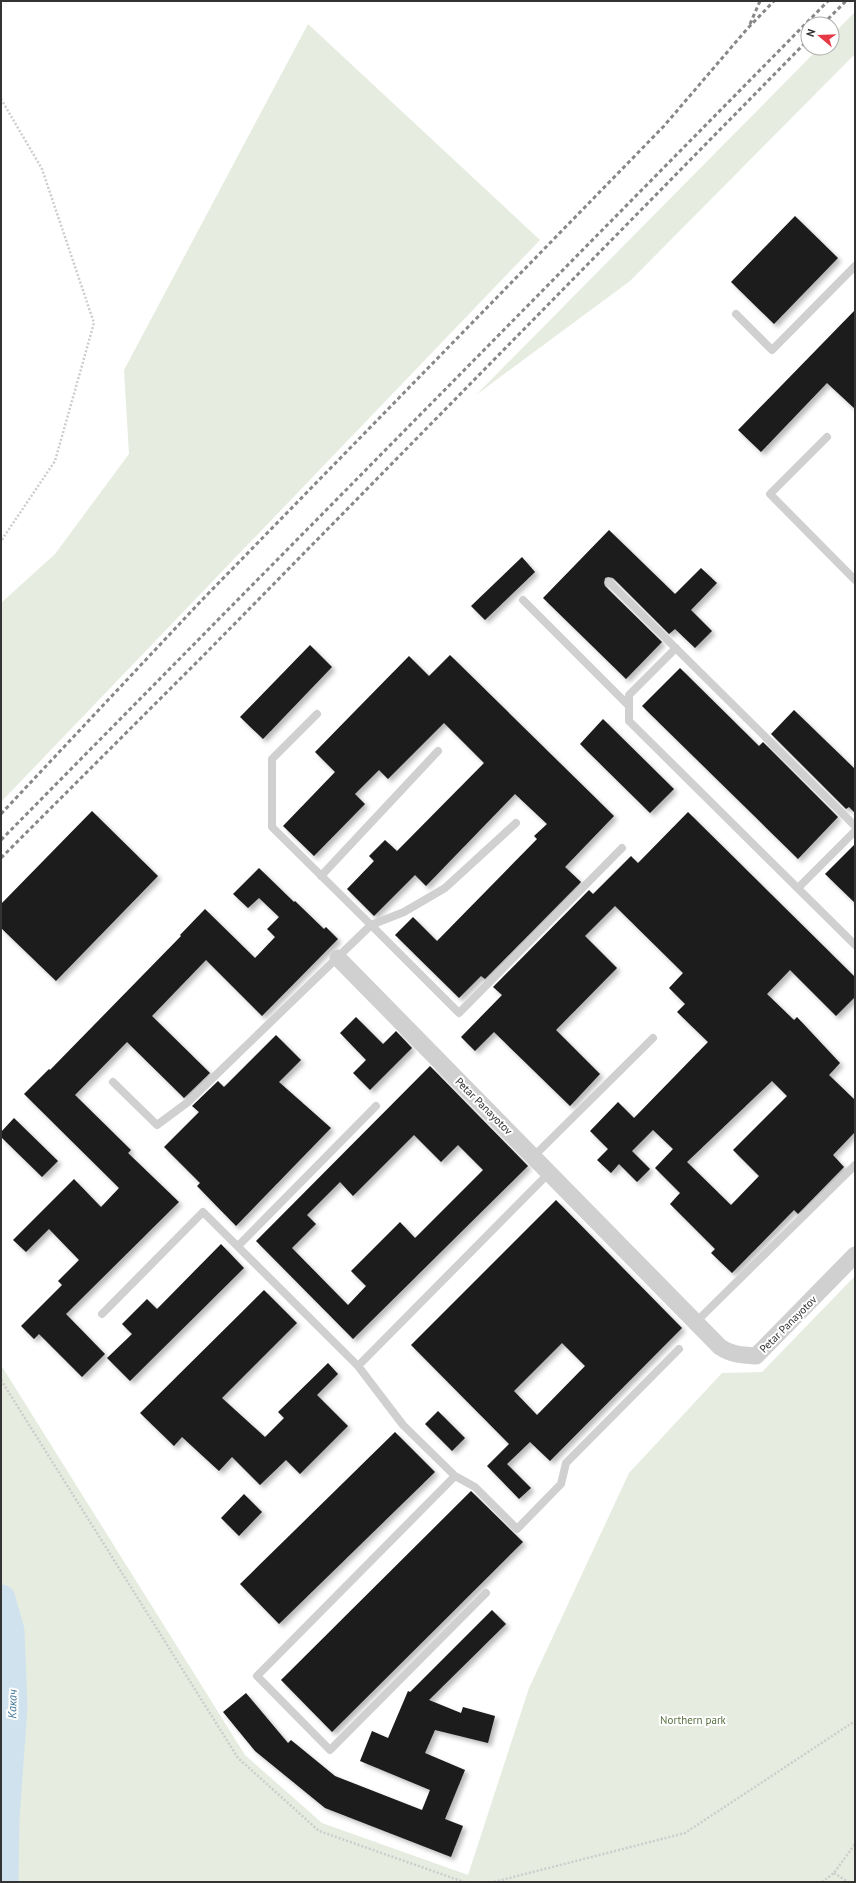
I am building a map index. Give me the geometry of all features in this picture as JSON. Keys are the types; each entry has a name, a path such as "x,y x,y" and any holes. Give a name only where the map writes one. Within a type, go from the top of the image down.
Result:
{"street":[{"name":"Petar Panayotov","path":"338,958 550,1172 720,1347 729,1353 756,1356 855,1255"}],"lane":[{"path":"736,314 772,350 855,266"},
{"path":"827,437 770,494 855,580"},
{"path":"609,582 855,826"},
{"path":"523,600 629,706"},
{"path":"676,648 629,695 629,720 855,945"},
{"path":"317,714 272,759 272,827 459,1013 622,848"},
{"path":"321,876 438,751"},
{"path":"113,1082 157,1125 188,1102 371,925 404,912 445,888 516,823"},
{"path":"798,888 855,831"},
{"path":"534,1156 653,1038"},
{"path":"238,1246 376,1106"},
{"path":"696,1322 855,1165"},
{"path":"358,1366 550,1172"},
{"path":"102,1314 203,1212 358,1366 404,1425 454,1476 475,1487 517,1529 561,1484 566,1463 679,1349"},
{"path":"454,1476 257,1676 330,1750 486,1593"}],"path":[{"path":"1,99 42,169 94,323 55,461 1,541"},
{"path":"1,1380 238,1758 319,1831 464,1882"},
{"path":"494,1882 685,1833 855,1721"},
{"path":"822,1882 834,1873 855,1844"},
{"path":"834,1873 848,1882"}],"green space":[{"path":"855,12 855,54 630,281 476,395 811,56 840,56 840,27"},
{"path":"308,24 540,240 1,802 1,603 55,554 129,454 124,370"},
{"name":"Northern park","path":"855,1276 855,1882 1,1882 1,1365 245,1755 322,1823 468,1875 529,1688 629,1473 722,1373 762,1372"}],"building":[{"path":"795,216 838,258 774,324 731,282"},
{"path":"855,310 855,409 827,383 761,452 738,430"},
{"path":"609,530 675,594 701,568 717,583 691,610 712,631 695,648 675,629 669,634 613,578 605,578 605,586 662,642 626,679 543,598"},
{"path":"522,557 535,572 485,620 471,606"},
{"path":"310,645 332,667 263,739 240,717"},
{"path":"450,655 614,816 565,867 581,882 485,979 481,976 459,998 395,935 413,917 437,941 537,839 534,836 547,824 515,794 426,886 415,875 374,916 347,889 374,861 369,856 385,840 397,851 484,763 444,723 388,779 379,770 355,794 365,804 314,856 283,826 335,772 315,752 356,710 409,656 429,676"},
{"path":"680,668 759,746 763,742 838,817 798,859 642,706"},
{"path":"794,710 855,769 855,813 849,807 846,809 771,734"},
{"path":"603,719 674,789 650,813 580,744"},
{"path":"92,811 158,876 56,981 1,928 1,904"},
{"path":"688,812 855,977 855,997 836,1016 790,970 767,994 794,1020 797,1017 840,1063 829,1075 855,1100 855,1132 833,1155 844,1167 798,1214 794,1210 732,1273 711,1253 715,1249 670,1204 680,1193 655,1168 673,1149 653,1130 632,1151 650,1169 637,1182 619,1164 611,1173 597,1160 608,1149 590,1131 618,1102 634,1118 708,1042 677,1012 685,1004 669,988 683,973 615,906 585,936 617,968 556,1030 600,1074 570,1106 494,1032 475,1051 461,1037 502,995 493,987 589,890 593,894 631,856 638,863","holes":["772,1081 787,1096 733,1150 759,1176 731,1205 687,1162"]},
{"path":"855,844 855,903 825,874"},
{"path":"259,868 324,929 326,927 338,939 262,1016 206,960 152,1016 210,1073 184,1098 127,1042 75,1095 131,1150 128,1153 179,1202 66,1314 105,1354 82,1377 39,1334 34,1339 21,1326 62,1285 58,1281 79,1260 49,1229 26,1252 13,1240 74,1179 101,1207 119,1188 24,1094 49,1069 50,1070 181,936 180,935 205,909 255,958 275,937 267,929 279,917 259,898 248,908 233,894"},
{"path":"356,1017 383,1044 396,1031 412,1048 370,1090 353,1073 366,1060 340,1033"},
{"path":"276,1035 301,1060 279,1082 331,1128 236,1226 197,1186 200,1183 164,1147 199,1112 192,1106 218,1081 224,1087"},
{"path":"430,1066 528,1166 353,1339 256,1241","holes":["414,1135 441,1162 458,1145 483,1170 415,1238 400,1222 351,1271 366,1286 348,1305 292,1248 316,1224 307,1215 340,1182 353,1196"]},
{"path":"14,1118 58,1161 42,1177 1,1137 1,1132"},
{"path":"556,1200 682,1328 550,1461 530,1442 507,1464 531,1488 519,1499 487,1466 509,1444 411,1345","holes":["562,1343 585,1366 537,1415 514,1391"]},
{"path":"221,1244 244,1268 130,1381 107,1358 132,1334 122,1324 147,1299 157,1309"},
{"path":"264,1290 297,1323 222,1398 265,1437 284,1418 278,1412 328,1363 338,1374 317,1395 348,1426 300,1474 286,1460 260,1485 232,1457 219,1471 182,1437 174,1446 140,1413"},
{"path":"438,1411 465,1438 452,1451 425,1424"},
{"path":"395,1432 435,1472 279,1624 240,1584"},
{"path":"471,1491 523,1542 332,1732 281,1680"},
{"path":"244,1494 262,1512 239,1536 221,1518"},
{"path":"492,1610 506,1624 429,1700 461,1713 463,1707 495,1716 488,1743 435,1730 425,1753 465,1770 445,1819 463,1826 451,1857 325,1808 255,1751 223,1712 246,1693 288,1743 291,1740 335,1776 422,1810 430,1790 360,1761 372,1731 388,1738 408,1691 410,1692"}],"waterway":[{"name":"Какач","path":"1,1599 10,1631 13,1707 5,1819 4,1882"}],"railway":[{"path":"750,24 760,1"},
{"path":"1,814 201,601 664,126 747,29 774,1"},
{"path":"1,840 828,1"},
{"path":"831,16 846,1"},
{"path":"1,858 202,657 800,48"}]}
